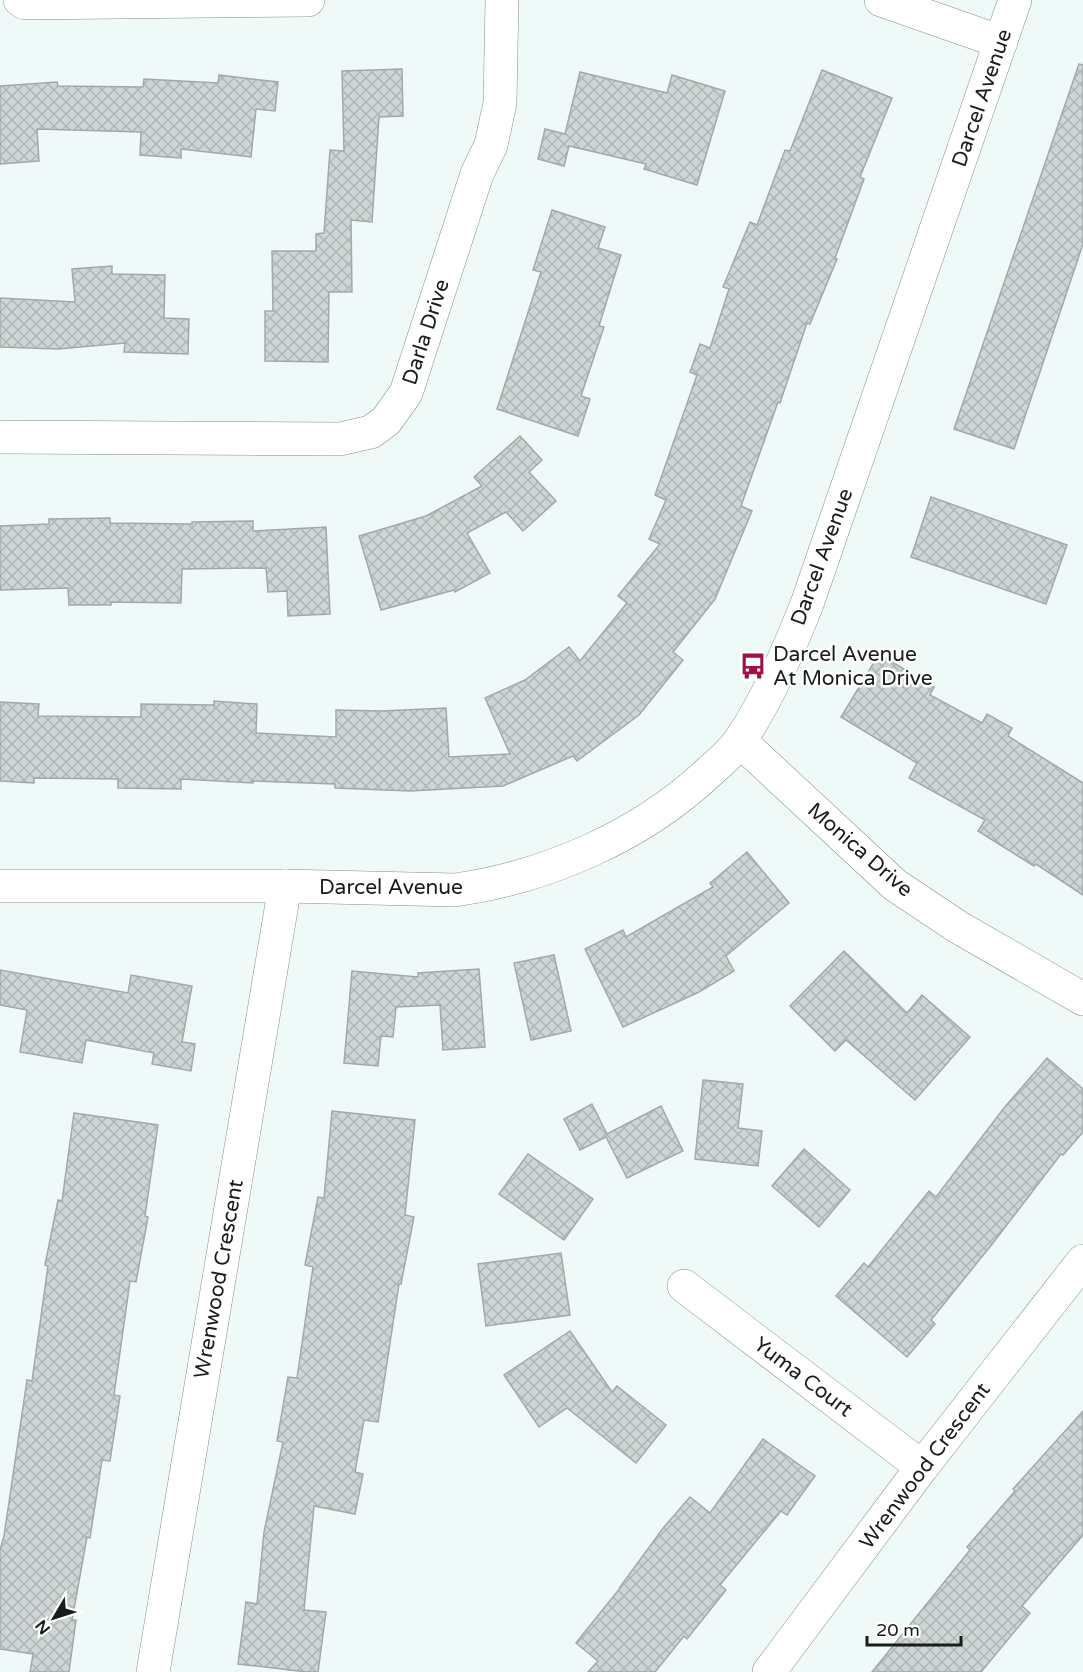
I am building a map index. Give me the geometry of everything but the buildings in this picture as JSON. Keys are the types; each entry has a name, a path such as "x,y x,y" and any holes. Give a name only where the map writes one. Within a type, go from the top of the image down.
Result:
{"street":[{"path":"20,0 25,3 308,0"},
{"name":"Darla Drive","path":"0,437 340,439 371,432 386,421 406,393 477,174 491,146 500,102 502,0"},
{"path":"881,0 1001,42"},
{"name":"Darcel Avenue","path":"0,886 285,886 455,890 480,886 531,872 576,856 616,838 684,795 740,741 778,675 807,604 1015,0"},
{"name":"Monica Drive","path":"740,741 895,885 958,927 1083,999"},
{"name":"Wrenwood Crescent","path":"153,1672 285,886"},
{"name":"Wrenwood Crescent","path":"769,1672 922,1467 1083,1261"},
{"name":"Yuma Court","path":"684,1286 922,1467"}],"place":[{"name":"Darcel Avenue At Monica Drive","path":"753,666"}]}
